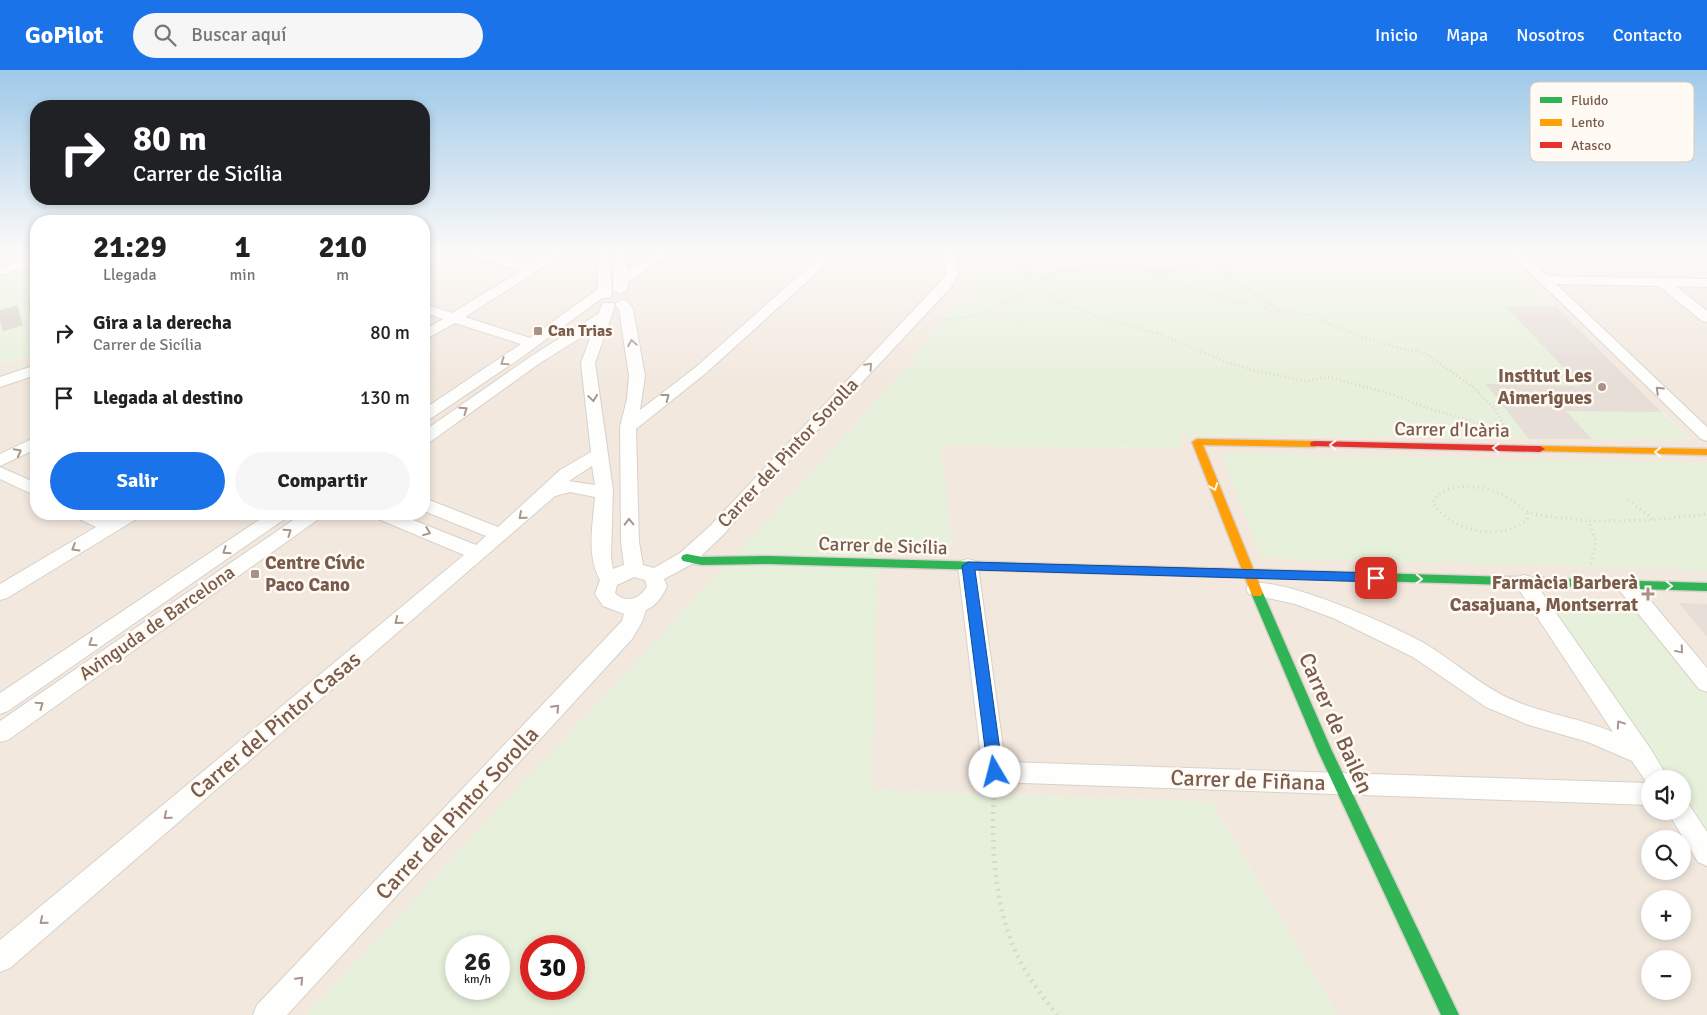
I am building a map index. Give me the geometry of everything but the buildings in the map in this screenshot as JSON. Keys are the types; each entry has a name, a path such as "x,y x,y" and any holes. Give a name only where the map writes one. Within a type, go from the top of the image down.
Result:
{"street":[{"path":"430,332 493,294"},
{"path":"588,363 606,301 606,294"},
{"path":"430,434 581,330 611,294"},
{"path":"628,428 701,370 786,294"},
{"name":"Carrer del Pintor Sorolla","path":"653,577 687,558 717,530 764,477 936,294"},
{"path":"1559,294 1707,436"},
{"path":"1677,294 1707,318"},
{"path":"430,412 532,343 606,301"},
{"path":"606,301 626,309 638,376 628,428 630,542 634,570"},
{"path":"430,310 532,343"},
{"path":"581,330 588,363 601,453 604,494 600,557 603,568 610,580"},
{"path":"0,373 30,363"},
{"path":"0,382 30,372"},
{"name":"Carrer d'Icària","path":"1197,442 1707,452"},
{"name":"Carrer de Bailén","path":"1197,442 1252,581 1340,784 1450,1015"},
{"path":"0,461 30,445"},
{"name":"Carrer del Pintor Casas","path":"0,958 500,535 549,492 566,474 581,463 601,453"},
{"path":"0,472 30,487"},
{"name":"Carrer del Pintor Casas","path":"549,492 565,485 577,486 604,494"},
{"path":"430,506 500,535"},
{"path":"95,520 110,527"},
{"path":"0,593 122,520"},
{"name":"Avinguda de Barcelona","path":"0,705 271,520"},
{"name":"Avinguda de Barcelona","path":"0,733 305,520"},
{"path":"397,520 478,553"},
{"name":"Carrer de Sicília","path":"687,558 702,561 968,566 1252,581 1524,582 1707,587"},
{"path":"968,566 995,772"},
{"path":"634,570 647,572 653,577 657,586 654,594 648,600 624,607 610,602 605,590 610,580 621,573 634,570"},
{"path":"1252,581 1340,612 1420,651 1494,701 1537,718 1593,734 1642,755"},
{"path":"1524,582 1652,770"},
{"path":"1627,586 1707,683"},
{"name":"Carrer del Pintor Sorolla","path":"267,1015 625,633 632,622 636,605"},
{"name":"Carrer de Fiñana","path":"995,772 1641,794"},
{"path":"1685,820 1707,854"}],"path":[{"path":"913,319 948,321 968,317 1022,294"},
{"path":"1048,294 1054,300 1091,314 1164,336 1224,361 1255,371 1306,381 1320,377 1328,378 1385,392 1434,410 1509,432 1495,408 1474,388 1423,352 1402,349 1384,342 1362,337 1322,322 1316,315 1281,311 1210,294"},
{"path":"1255,294 1281,311"},
{"path":"1528,512 1527,520 1516,530 1481,532 1449,520 1439,513 1432,503 1440,490 1482,488 1504,495 1528,512 1589,521 1654,520 1707,514"},
{"path":"1628,500 1654,520"},
{"path":"1589,521 1597,536 1596,553 1589,567 1598,585"},
{"path":"995,772 993,803 996,864 1002,904 1016,952 1029,979 1056,1015"}],"shaded area":[{"path":"430,294 967,294 940,322 908,366 742,549 306,1015 0,1015 0,365 30,355 30,520 430,520"},
{"path":"1542,294 1707,294 1707,1015 1337,1015 1212,802 871,790 878,547 952,545 940,446 1181,448 1180,435 1691,440"}],"green space":[{"path":"0,294 30,294 30,355 0,365"},
{"path":"967,294 1541,294 1601,355 1691,440 1180,435 1182,448 941,446 952,546 878,547 872,790 1212,802 1337,1015 306,1015 741,549 908,366 940,322"},
{"path":"1221,453 1707,463 1707,570 1261,558"},
{"path":"1545,596 1629,599 1707,696 1707,834 1691,810 1691,770 1663,770"}],"tunnel":[{"path":"0,321 30,313"}],"traffic: fast":[{"path":"687,558 702,561 769,560 1123,570"},
{"path":"1340,576 1707,587"},
{"path":"1257,593 1325,751 1450,1015"}],"traffic: slow":[{"path":"1257,593 1197,442 1315,444"},
{"path":"1540,449 1707,452"}],"traffic: jam":[{"path":"1315,444 1540,449"},
{"path":"1123,570 1340,576"}],"place":[{"name":"Can Trias","path":"538,331"},
{"name":"Institut Les Aimerigues","path":"1602,387"},
{"name":"Centre Cívic Paco Cano","path":"255,574"},
{"name":"Farmàcia Barberà Casajuana, Montserrat","path":"1648,594"}],"route":[{"path":"995,772 968,566 1376,578"}]}
